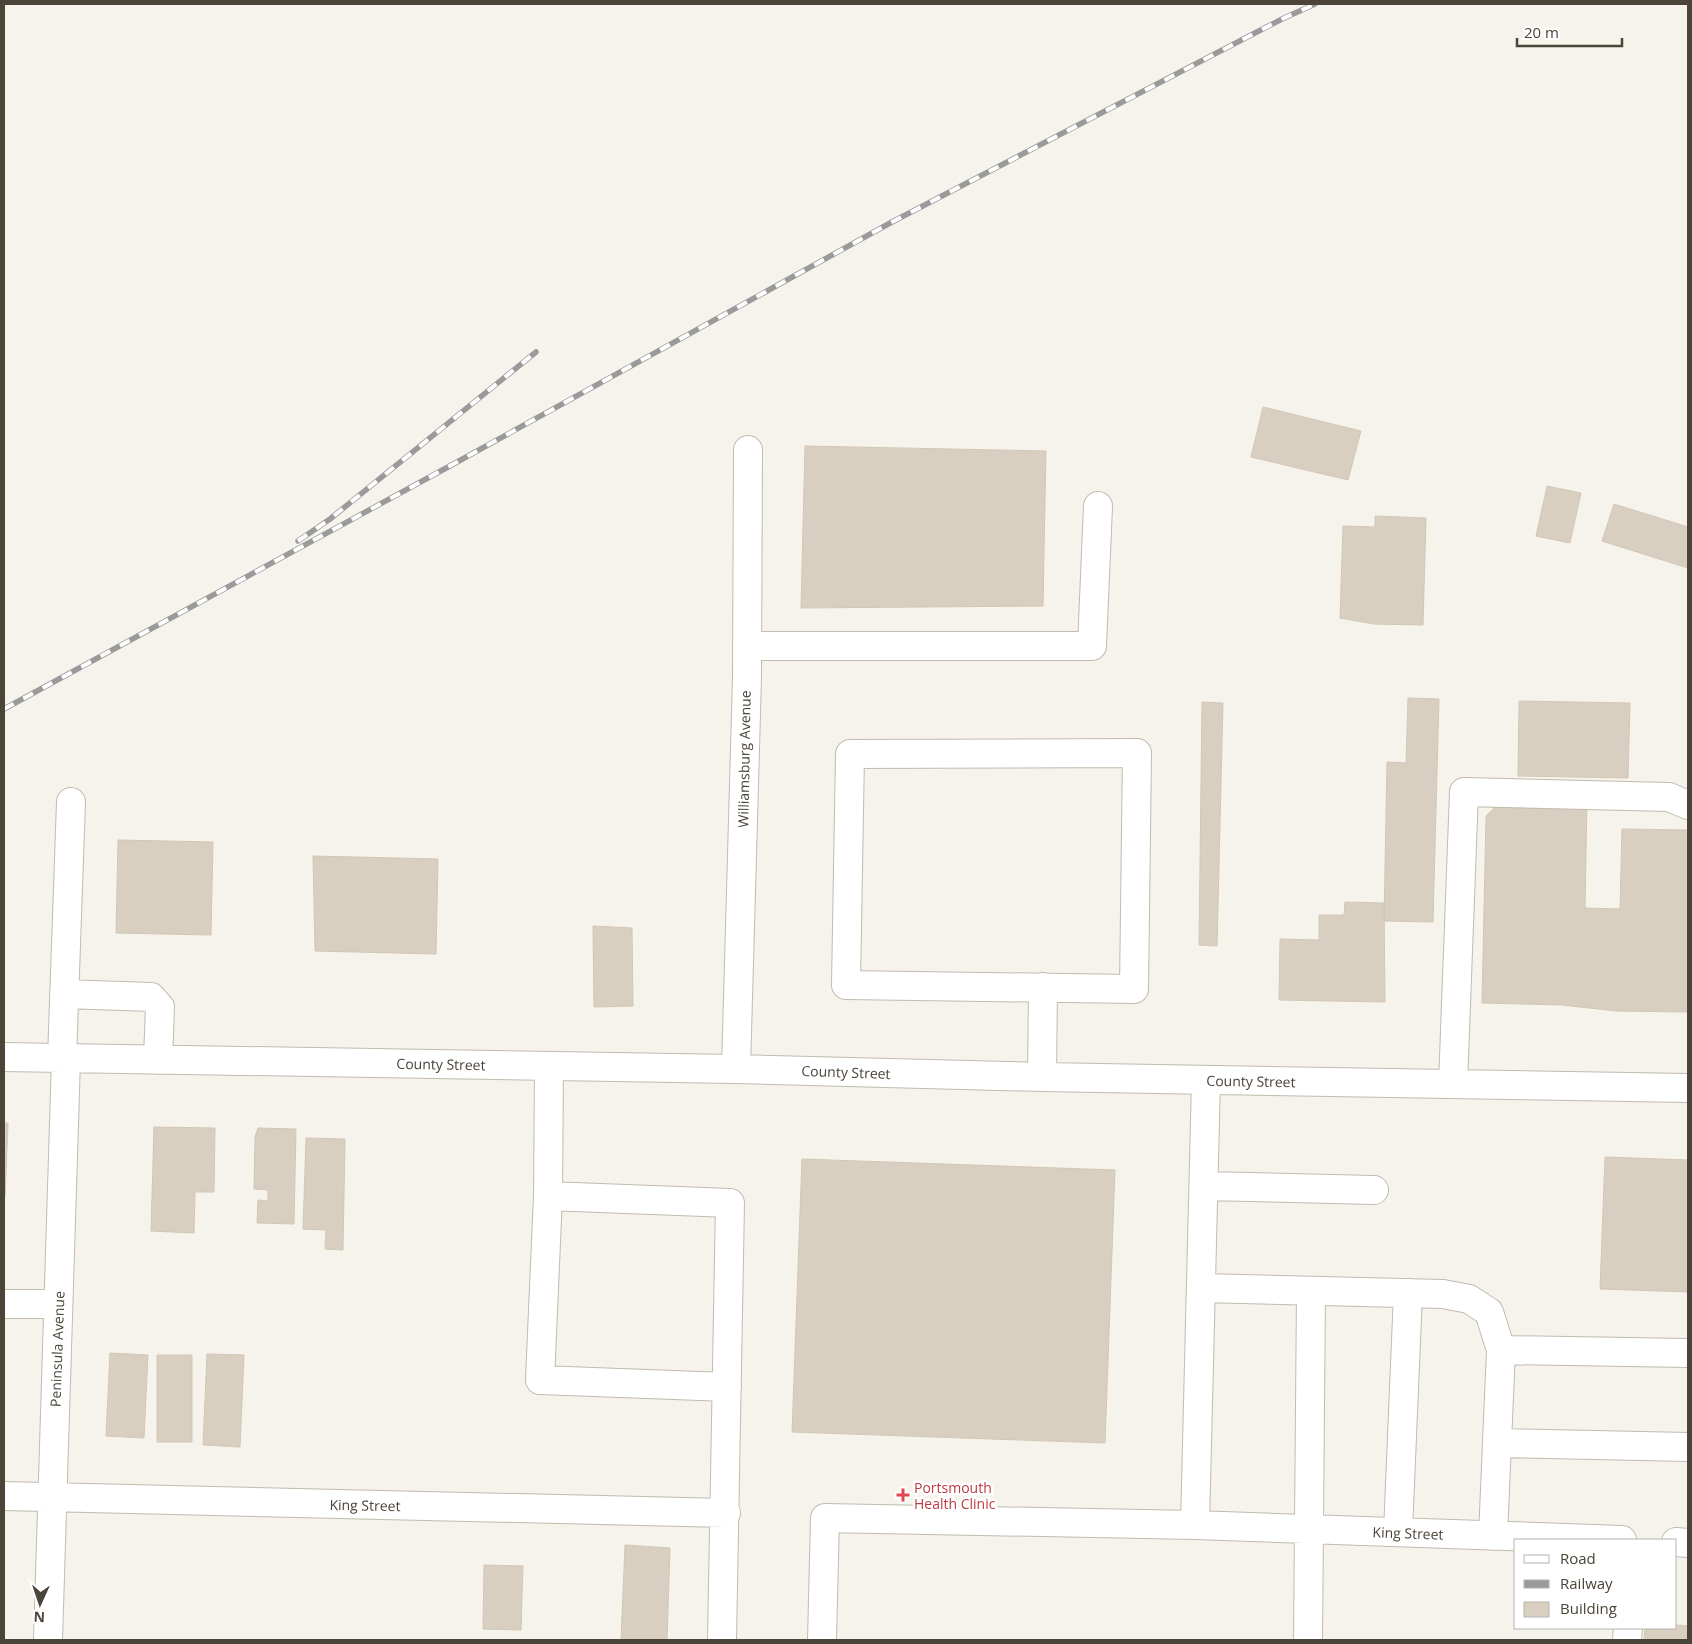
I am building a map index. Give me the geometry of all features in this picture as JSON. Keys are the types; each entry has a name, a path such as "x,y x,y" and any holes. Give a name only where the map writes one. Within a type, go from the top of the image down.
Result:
{"street":[{"name":"Williamsburg Avenue","path":"736,1069 747,646 748,450"},
{"path":"747,646 1092,646 1098,506"},
{"path":"1137,753 1134,989 1043,988 846,985 850,754 1137,753"},
{"path":"1453,1084 1464,792 1669,797 1688,805"},
{"name":"Peninsula Avenue","path":"48,1640 70,802"},
{"path":"1042,1077 1043,988"},
{"path":"64,994 151,997 160,1007 158,1060"},
{"name":"County Street","path":"4,1057 1688,1088"},
{"path":"549,1066 548,1196 540,1380 727,1387"},
{"path":"1195,1525 1206,1080"},
{"path":"1204,1186 1374,1190"},
{"path":"548,1196 730,1203 726,1514 722,1640"},
{"path":"1201,1288 1443,1294 1469,1299 1489,1312 1501,1350 1493,1536"},
{"path":"1308,1640 1311,1290"},
{"path":"1398,1532 1408,1293"},
{"path":"4,1304 58,1304"},
{"path":"1501,1350 1688,1353"},
{"path":"1497,1443 1688,1447"},
{"name":"King Street","path":"4,1496 726,1514"},
{"name":"King Street","path":"822,1640 825,1518 1195,1525 1590,1539"}],"building":[{"path":"1263,407 1361,431 1348,480 1251,457"},
{"path":"805,446 1046,451 1043,606 801,608"},
{"path":"1547,486 1581,493 1570,543 1536,536"},
{"path":"1614,504 1688,527 1688,568 1602,541"},
{"path":"1375,516 1426,518 1423,625 1374,624 1340,618 1343,526 1375,527"},
{"path":"1408,698 1439,699 1433,922 1384,921 1387,762 1406,763"},
{"path":"1519,701 1630,703 1628,778 1518,776"},
{"path":"1202,702 1223,703 1217,946 1199,945"},
{"path":"1507,796 1587,798 1585,908 1620,909 1622,829 1688,830 1688,1012 1616,1011 1562,1005 1482,1003 1486,816"},
{"path":"118,840 213,842 211,935 116,933"},
{"path":"313,856 438,859 436,954 315,951"},
{"path":"1345,902 1384,903 1385,1002 1279,1000 1280,939 1319,940 1319,915 1344,915"},
{"path":"593,926 632,928 633,1006 594,1007"},
{"path":"4,1123 8,1123 5,1197 4,1197"},
{"path":"154,1127 215,1128 214,1192 195,1192 194,1233 151,1231"},
{"path":"258,1128 296,1129 294,1224 257,1223 258,1200 268,1201 268,1190 254,1189 255,1137"},
{"path":"306,1138 345,1139 343,1250 325,1249 326,1230 303,1229"},
{"path":"1605,1157 1688,1160 1688,1292 1600,1289"},
{"path":"802,1159 1115,1170 1105,1443 792,1432"},
{"path":"110,1353 148,1355 144,1438 106,1436"},
{"path":"207,1354 244,1355 240,1447 203,1445"},
{"path":"157,1355 192,1355 192,1442 157,1442"},
{"path":"625,1545 670,1548 667,1640 621,1640"},
{"path":"484,1565 523,1566 521,1630 483,1629"},
{"path":"1677,1625 1688,1626 1688,1640 1644,1640 1645,1629 1677,1629"}],"railway":[{"path":"4,709 892,222 1282,19 1315,4"},
{"path":"298,541 330,519 536,352"}],"place":[{"name":"Portsmouth Health Clinic","path":"903,1495"}]}
